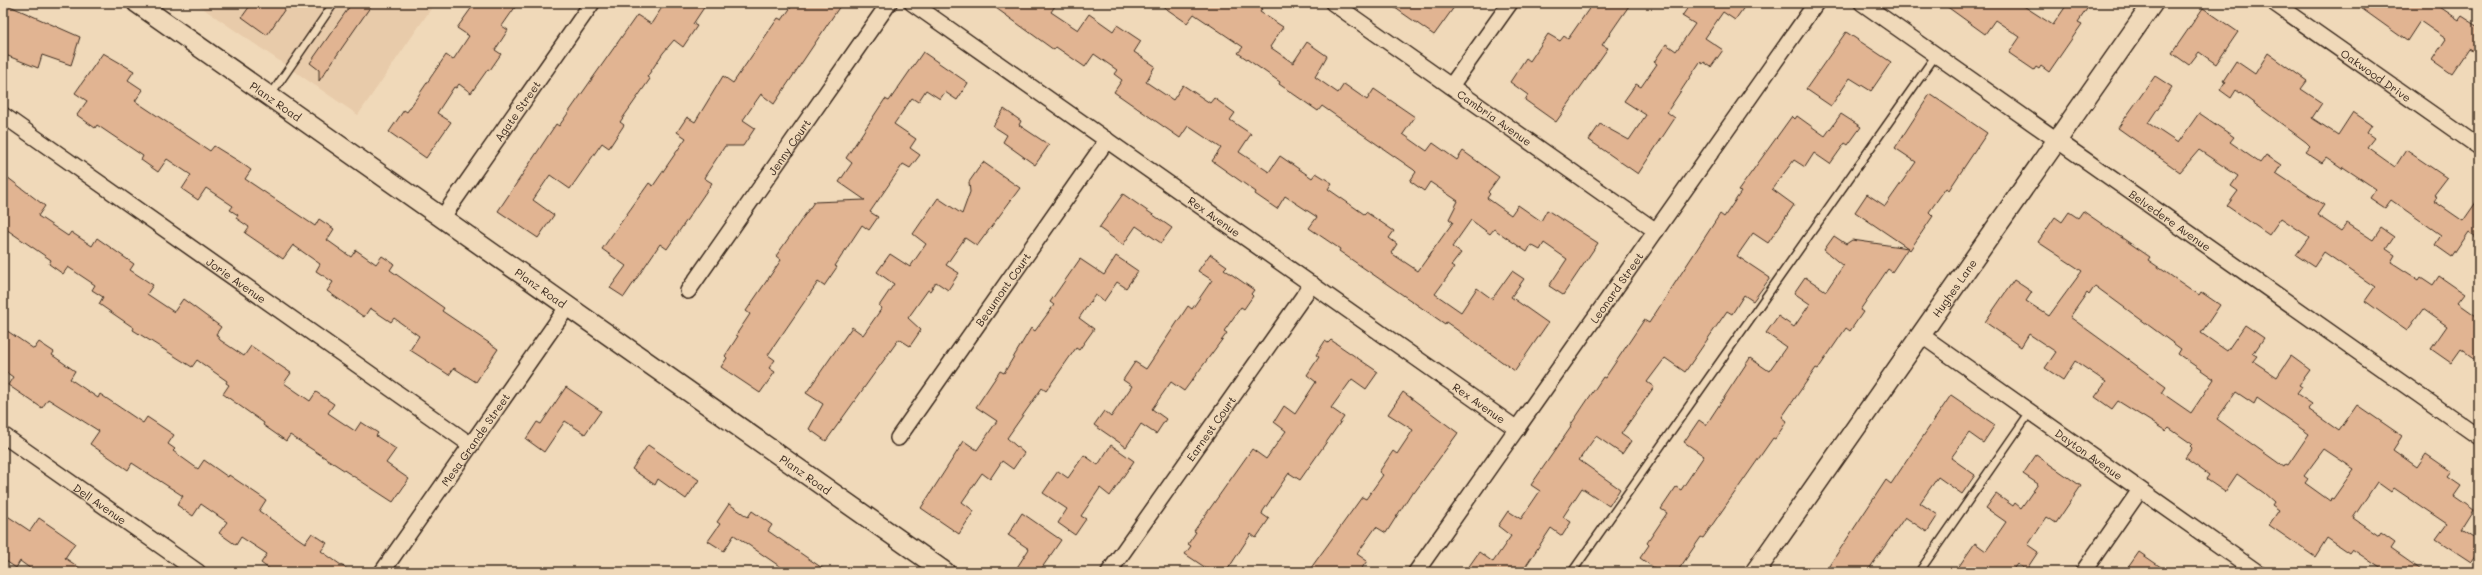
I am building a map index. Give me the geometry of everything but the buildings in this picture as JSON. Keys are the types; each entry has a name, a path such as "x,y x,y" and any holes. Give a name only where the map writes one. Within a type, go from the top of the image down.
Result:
{"street":[{"name":"Planz Road","path":"138,3 945,572"},
{"name":"Agate Street","path":"442,218 592,3"},
{"name":"Jenny Court","path":"688,291 889,3"},
{"name":"Rex Avenue","path":"912,3 1517,429"},
{"name":"Cambria Avenue","path":"1333,3 1656,231"},
{"path":"1451,86 1510,3"},
{"name":"Leonard Street","path":"1416,572 1816,3"},
{"name":"Belvedere Avenue","path":"1862,3 2479,437"},
{"name":"Hughes Lane","path":"1755,572 2153,3"},
{"name":"Oakwood Drive","path":"2274,3 2479,147"},
{"name":"Jorie Avenue","path":"3,115 471,445"},
{"name":"Beaumont Court","path":"898,438 1107,140"},
{"name":"Earnest Court","path":"1109,572 1312,284"},
{"name":"Mesa Grande Street","path":"382,572 568,306"},
{"name":"Dayton Avenue","path":"1921,335 2257,572"},
{"name":"Dell Avenue","path":"3,435 198,572"},
{"path":"2083,572 2140,490"}],"lane":[{"path":"270,96 334,3"},
{"path":"1572,572 1936,55"},
{"path":"1919,572 2030,412"}],"shaded area":[{"path":"195,3 435,3 358,115"}]}
